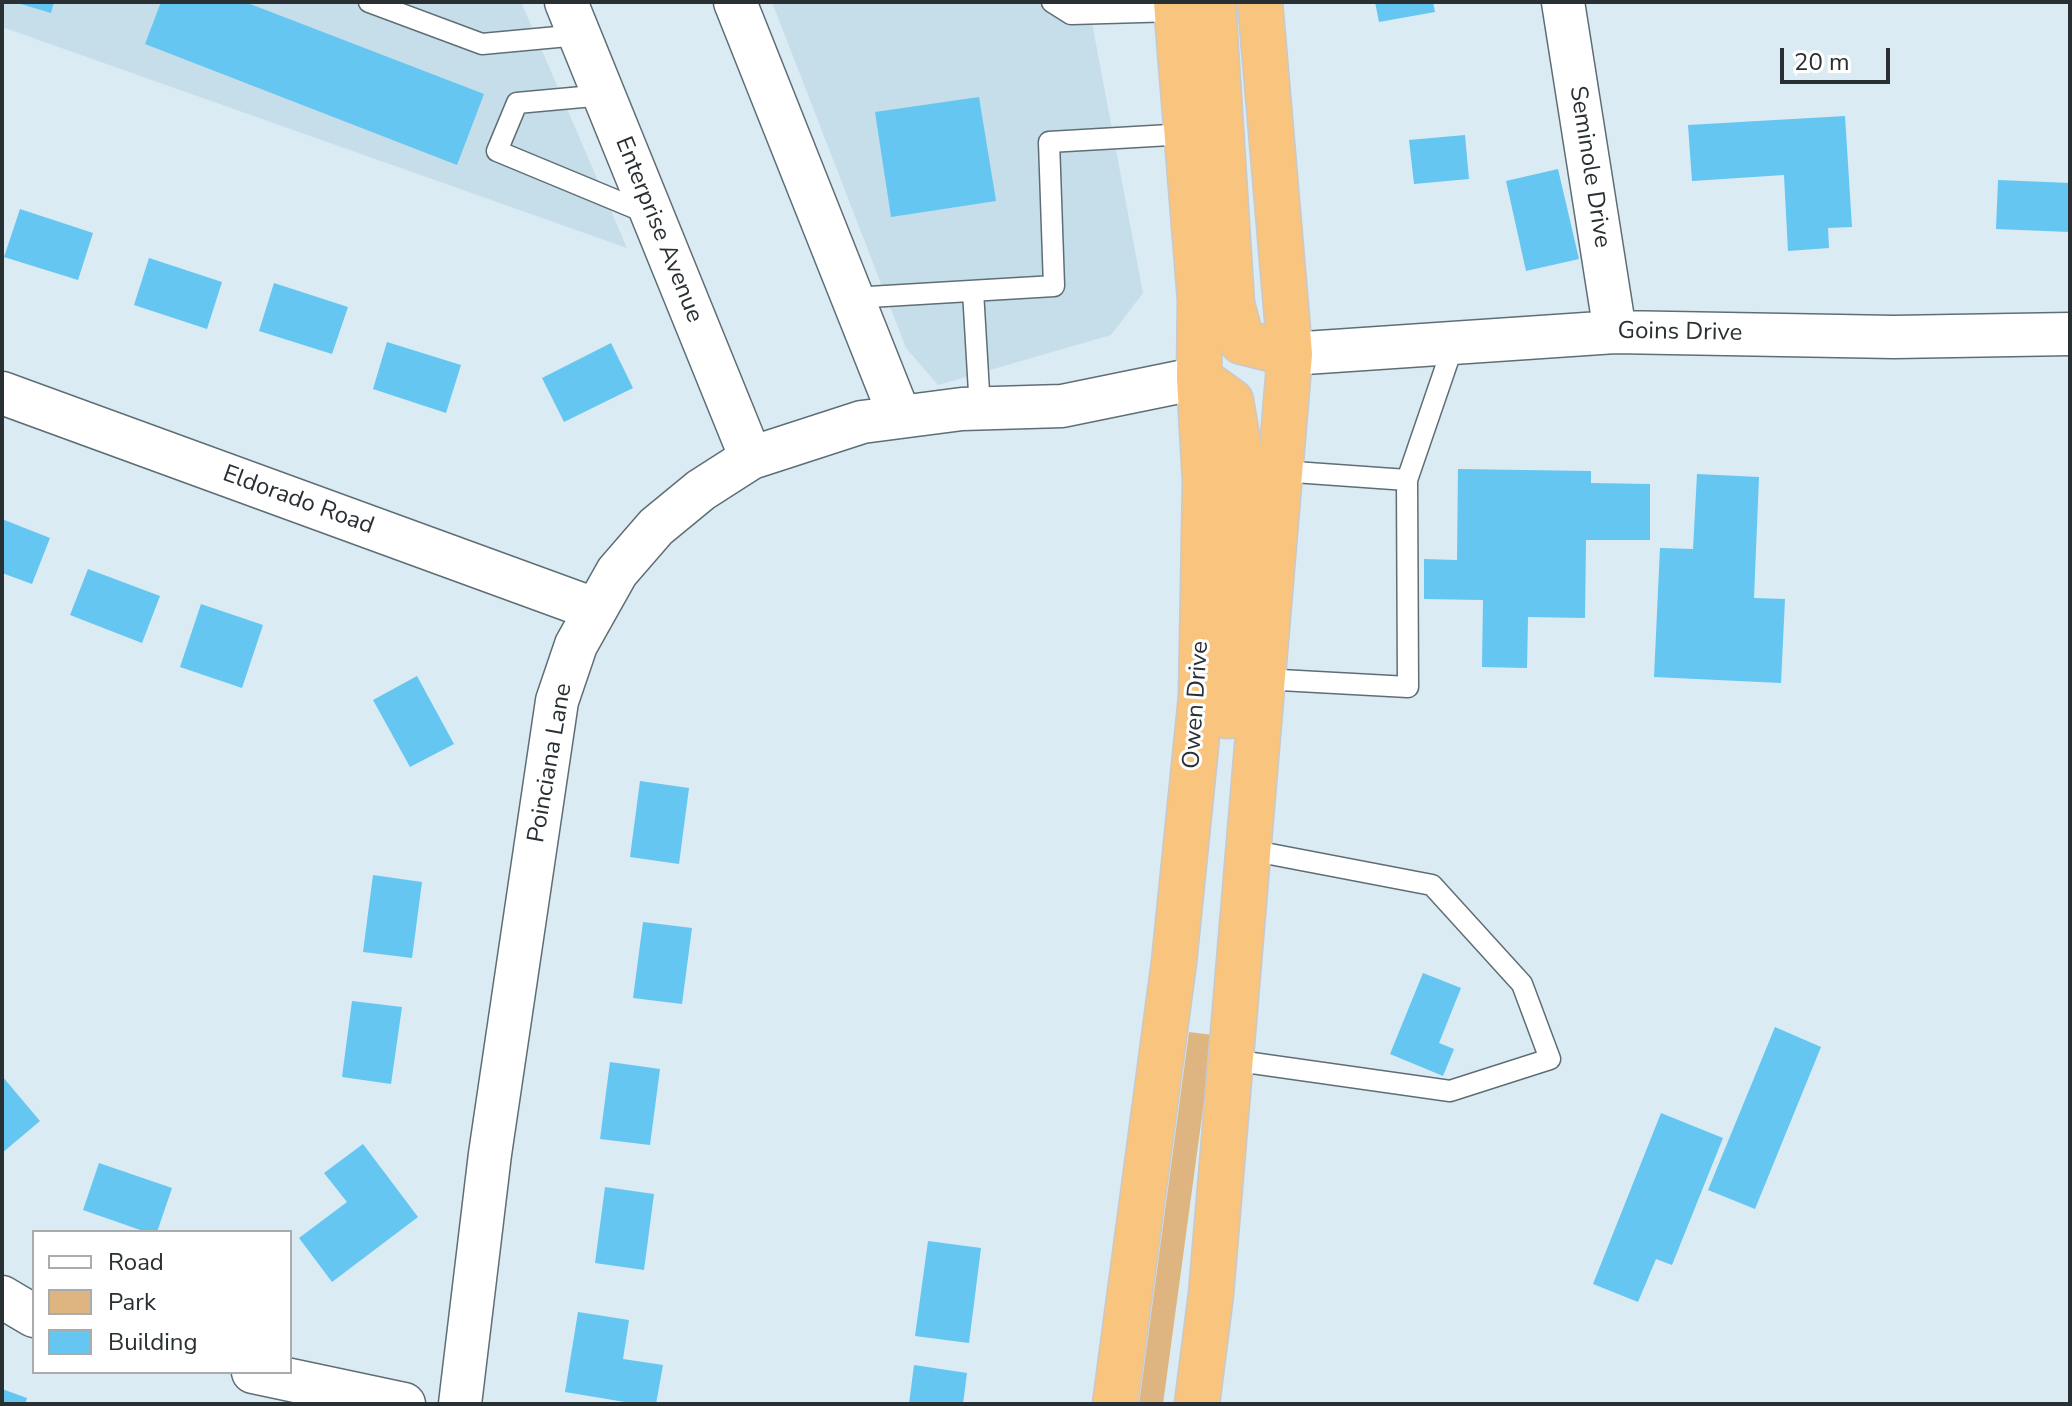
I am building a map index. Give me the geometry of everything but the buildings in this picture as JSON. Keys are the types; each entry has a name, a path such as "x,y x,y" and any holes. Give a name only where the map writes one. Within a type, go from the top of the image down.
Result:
{"highway":[{"path":"1197,1404 1211,1294 1290,354 1260,2"},
{"name":"Owen Drive","path":"1115,1404 1174,962 1201,697 1205,481 1199,378 1200,300 1187,134 1188,5"},
{"path":"1188,5 1232,304 1242,342 1290,354"},
{"path":"1199,378 1231,401 1238,442 1239,570 1225,755 1253,799"}],"street":[{"path":"735,2 900,417"},
{"name":"Seminole Drive","path":"1563,2 1615,332"},
{"name":"Enterprise Avenue","path":"572,18 751,458"},
{"name":"Goins Drive","path":"1290,354 1615,332 1894,337 2070,334"},
{"name":"Poinciana Lane","path":"460,1404 490,1154 557,701 576,645 617,572 656,527 701,490 751,458 862,422 980,409 1062,406 1199,378"},
{"name":"Eldorado Road","path":"2,393 594,609"},
{"path":"2,1297 32,1315"},
{"path":"262,1374 404,1404"}],"lane":[{"path":"369,2 482,44 572,18"},
{"path":"1052,2 1071,14 1188,5"},
{"path":"604,95 517,103 497,151 653,215"},
{"path":"852,298 1054,286 1049,142 1187,134"},
{"path":"973,291 980,409"},
{"path":"1262,679 1408,687 1407,480 1454,343"},
{"path":"1280,471 1407,480"},
{"path":"1231,1060 1450,1091 1550,1059 1522,984 1432,885 1249,850"}],"shaded area":[{"path":"2,2 521,2 627,248 2,27"},
{"path":"772,2 1088,2 1143,293 1111,335 938,385 906,348"}],"green space":[{"path":"1189,1032 1213,1035 1163,1404 1139,1404"}]}
